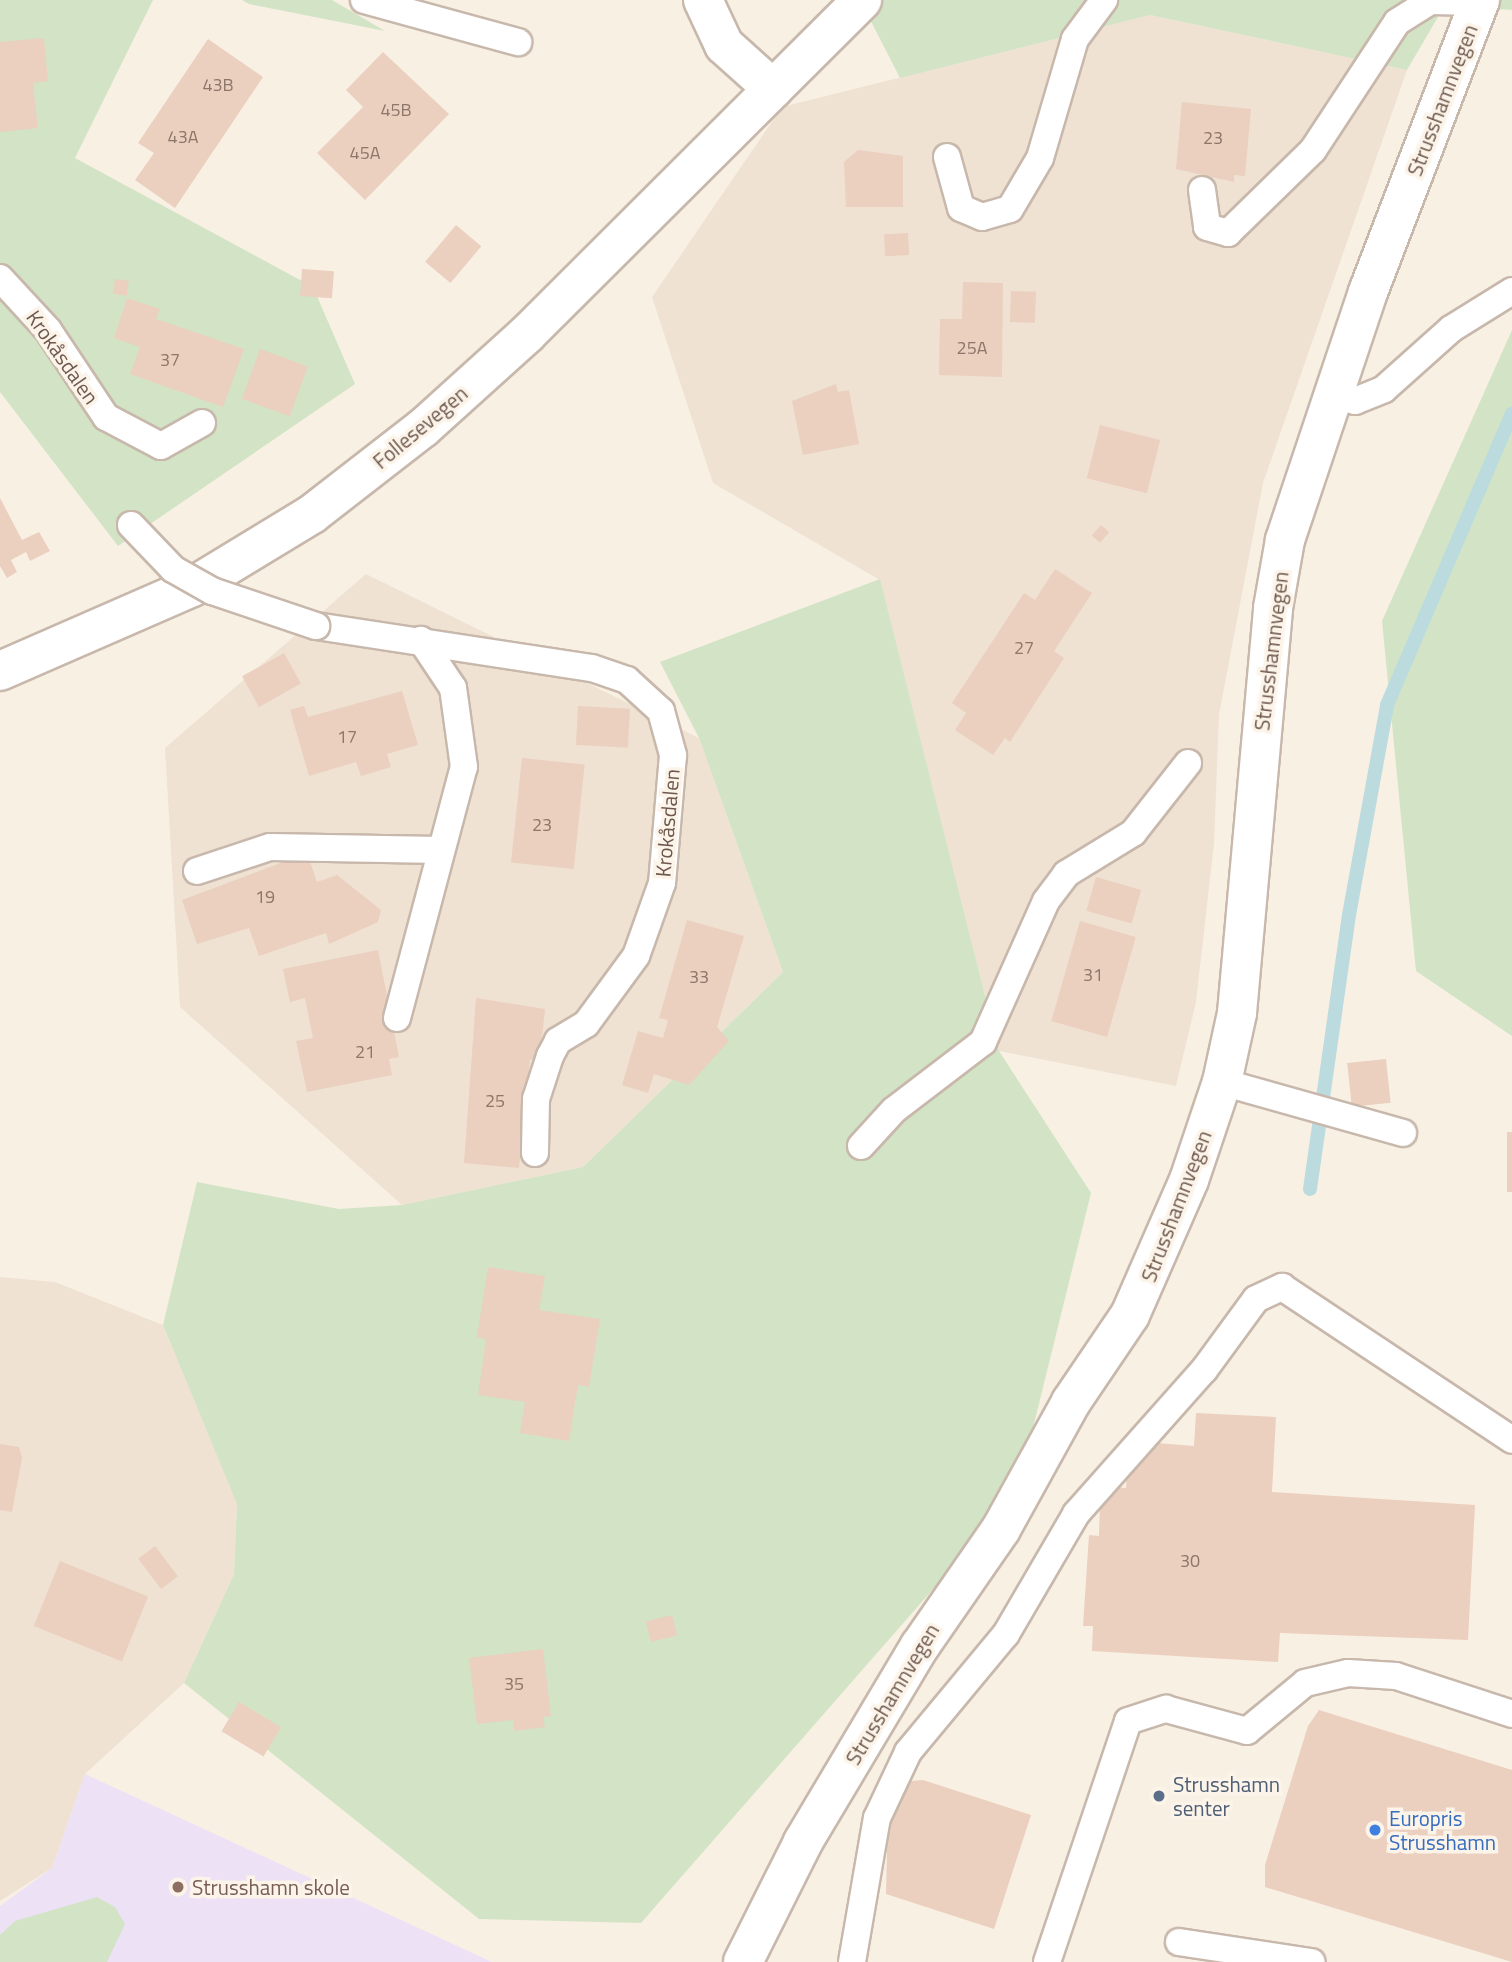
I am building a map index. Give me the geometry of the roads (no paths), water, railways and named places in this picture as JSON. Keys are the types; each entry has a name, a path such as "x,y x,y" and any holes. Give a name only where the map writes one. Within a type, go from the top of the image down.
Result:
{"street":[{"path":"703,0 724,45 773,89"},
{"name":"Follesevegen","path":"0,671 192,587 312,514 423,428 527,334 862,0"},
{"name":"Strusshamnvegen","path":"743,1962 803,1842 919,1646 1016,1506 1071,1402 1152,1276 1235,1086 1273,608 1285,540 1333,395 1480,1"}],"lane":[{"path":"364,0 518,41"},
{"path":"947,157 961,208 982,217 1010,209 1040,158 1075,39 1104,0"},
{"name":"Strusshamnvegen","path":"1202,190 1206,227 1228,233 1287,182 1349,100 1397,22 1430,1 1480,1"},
{"name":"Krokåsdalen","path":"0,278 48,330 106,417 161,446 202,423"},
{"path":"1333,395 1355,401 1384,389 1451,329 1512,291"},
{"name":"Krokåsdalen","path":"131,526 173,569 212,591 316,626 592,668 649,697 667,728 672,818 662,883 636,956 586,1024 558,1041 550,1056 536,1099 535,1153"},
{"path":"397,1018 464,767 461,716 440,662 421,640"},
{"path":"861,1146 886,1116 983,1042 1046,901 1066,874 1133,833 1188,763"},
{"path":"197,871 270,846 441,850"},
{"path":"1235,1086 1403,1133"},
{"name":"Strusshamnvegen","path":"852,1962 877,1818 908,1752 1006,1634 1076,1514 1204,1370 1256,1299 1282,1287 1512,1440"},
{"path":"1047,1962 1128,1721 1166,1709 1247,1731 1304,1683 1348,1673 1396,1676 1512,1714"},
{"path":"1179,1942 1311,1962"}],"waterway":[{"path":"1310,1189 1349,915 1387,705 1512,414"}],"place":[{"name":"Strusshamn senter","path":"1159,1796"},
{"name":"Europris Strusshamn","path":"1375,1830"},
{"name":"Strusshamn skole","path":"178,1887"}]}
